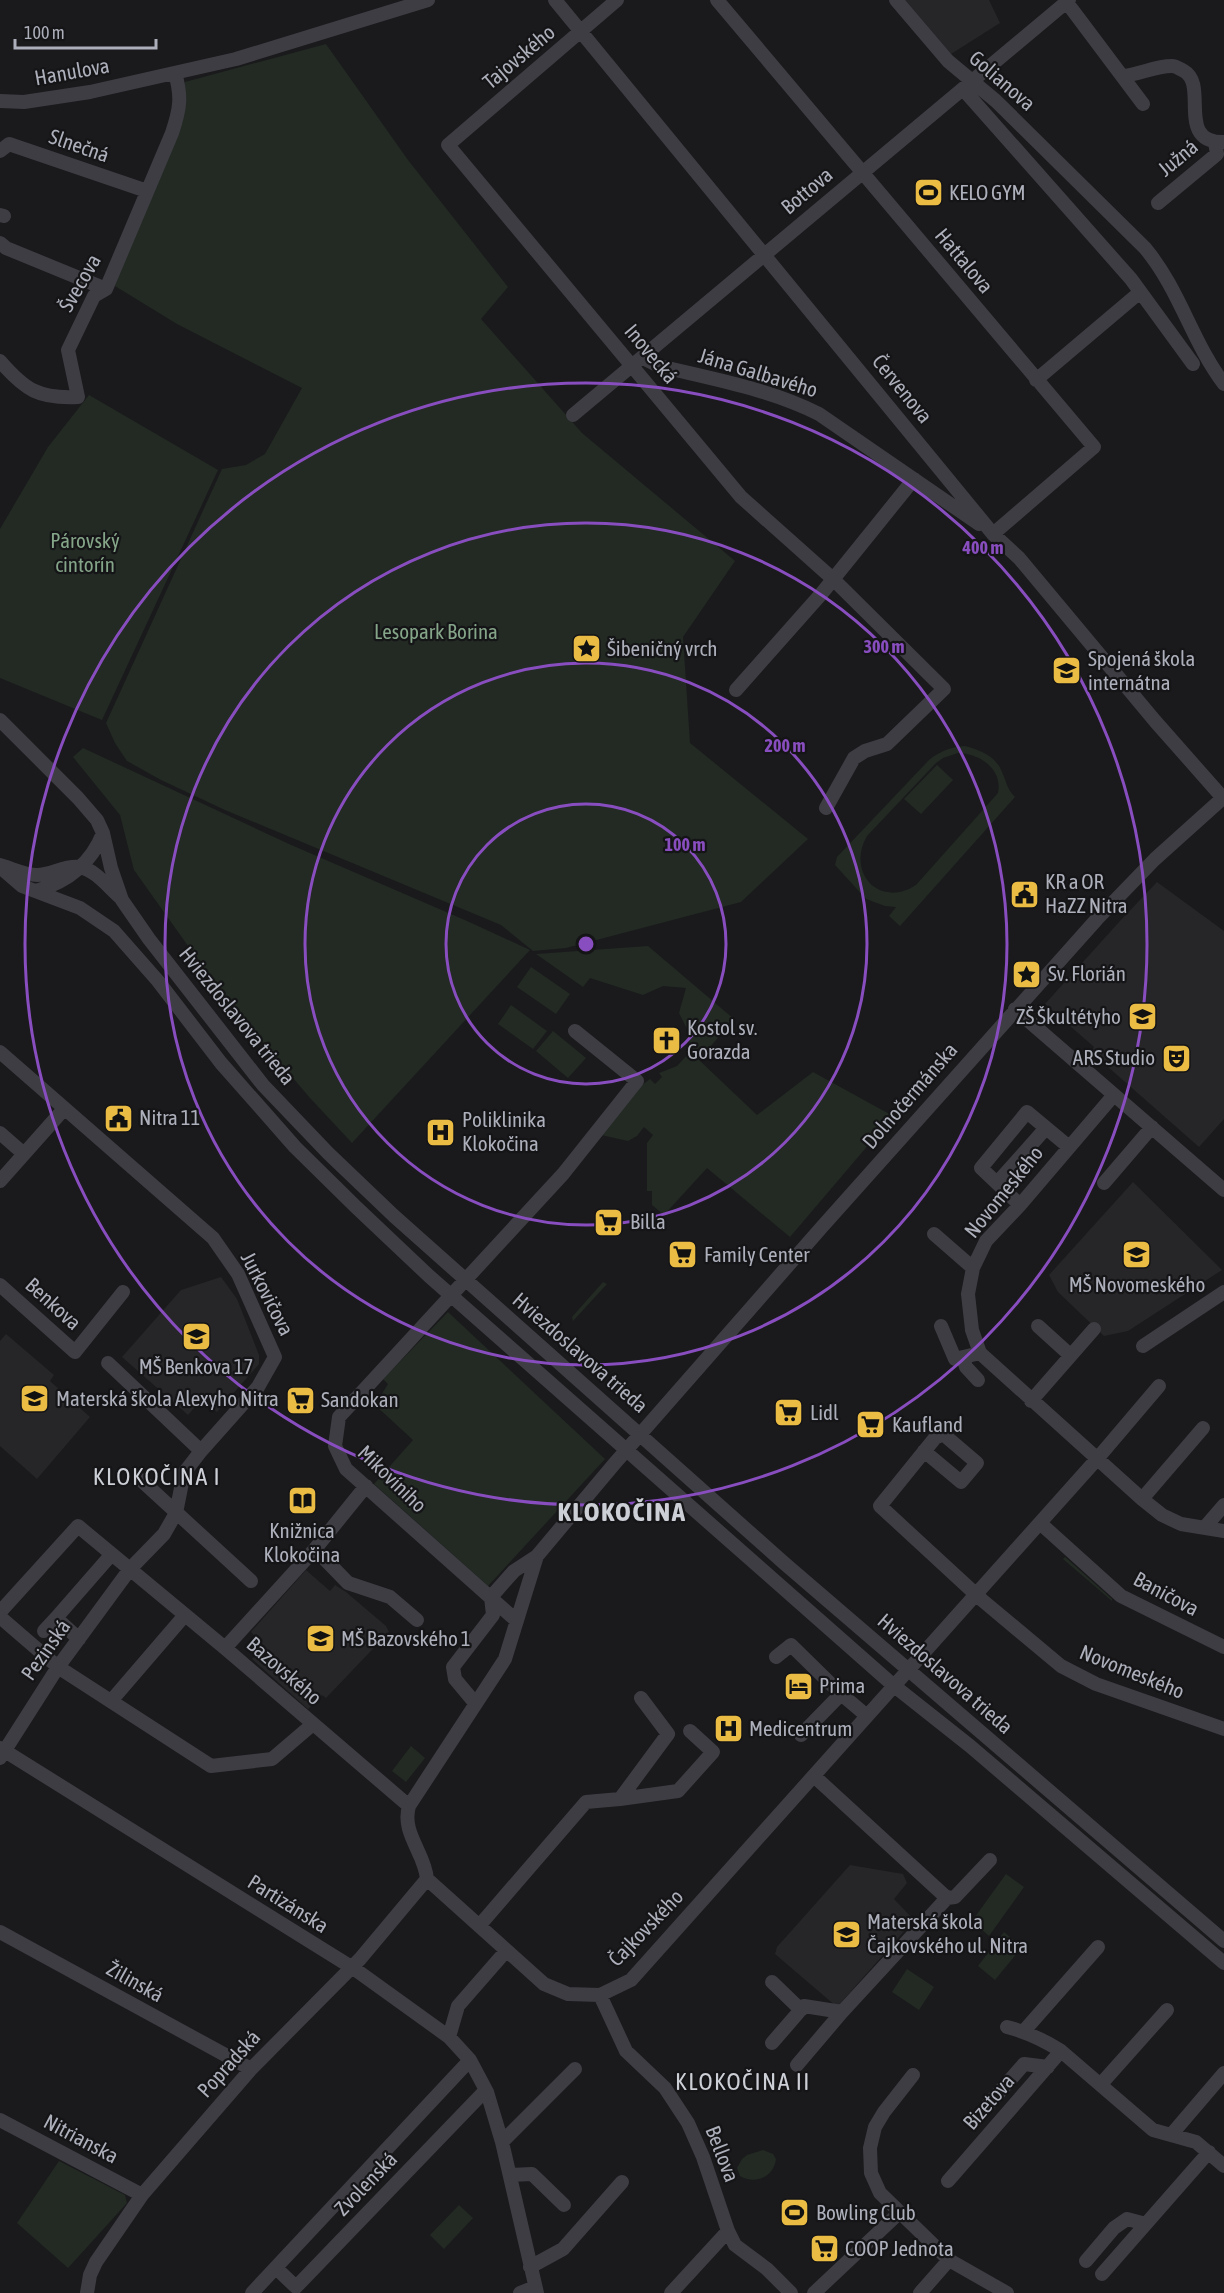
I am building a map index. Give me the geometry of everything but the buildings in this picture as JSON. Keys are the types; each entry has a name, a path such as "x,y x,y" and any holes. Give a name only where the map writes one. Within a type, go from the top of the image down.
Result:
{"street":[{"name":"Hanulova","path":"0,101 24,102 90,92 236,59 428,0"},
{"name":"Červenova","path":"555,0 579,33 765,254 993,534 1019,558 1155,721 1223,798"},
{"name":"Tajovského","path":"448,145 617,0"},
{"name":"Hattalova","path":"717,0 1094,447 993,534"},
{"name":"Golianova","path":"896,0 1067,208 1131,279 1193,364"},
{"name":"Bottova","path":"573,415 1067,1"},
{"path":"1067,1 1143,104"},
{"name":"Južná","path":"1122,76 1138,75 1150,69 1174,66 1188,73 1195,86 1194,120 1204,136 1219,142 1217,154 1158,203"},
{"name":"Švecova","path":"0,362 18,382 42,395 58,398 78,397 68,350 94,296 106,289 172,133 180,108 180,94 175,73"},
{"name":"Golianova","path":"968,85 996,101 1086,188 1162,269 1224,384"},
{"name":"Slnečná","path":"0,151 9,144 147,192"},
{"name":"Inovecká","path":"448,145 639,362 741,497 833,579 944,689 886,744 865,751 854,758 826,808"},
{"path":"1067,208 1086,188"},
{"path":"0,243 6,248 106,289"},
{"path":"1036,380 1139,293"},
{"name":"Jána Galbavého","path":"639,362 770,394 804,406 993,534"},
{"path":"736,690 833,579 914,479"},
{"name":"Hviezdoslavova trieda","path":"0,720 97,820 103,833 111,868 122,900 149,939 271,1093 346,1172 784,1563 1224,1941"},
{"name":"Dolnočermánska","path":"627,1449 1129,884 1223,798"},
{"path":"36,891 53,886 81,867 96,850 103,833"},
{"path":"0,866 35,875 81,867 93,873 122,900"},
{"name":"Hviezdoslavova trieda","path":"0,866 22,886 80,908 114,931 158,981 221,1063 295,1147 392,1242 893,1685 970,1746 1224,1963"},
{"path":"0,880 22,886"},
{"path":"1016,1009 1113,1096 1224,1190"},
{"name":"Mikovíniho","path":"517,1621 346,1469 335,1446 339,1417 563,1174 637,1082 575,1031"},
{"name":"Jurkovičova","path":"0,1052 213,1238 238,1274 275,1357 258,1387 184,1473 176,1513 165,1534 130,1569"},
{"name":"Novomeského","path":"1113,1096 1020,1205 986,1241 974,1269 968,1294 972,1330 980,1353 1097,1460 1162,1515 1181,1524 1224,1531"},
{"path":"0,1181 64,1109"},
{"path":"1020,1205 981,1168 1028,1112 1069,1147"},
{"path":"1104,1183 1152,1127"},
{"path":"997,1183 1046,1128"},
{"path":"0,1133 24,1154"},
{"path":"934,1234 974,1269"},
{"name":"Benkova","path":"0,1285 75,1352 123,1292"},
{"path":"1143,1347 1224,1292"},
{"path":"941,1326 955,1359 980,1353"},
{"path":"1038,1326 1070,1356"},
{"path":"1031,1401 1094,1329"},
{"path":"963,1357 966,1367 978,1380"},
{"path":"108,1363 201,1451"},
{"path":"908,1670 1097,1460 1159,1386"},
{"path":"1142,1499 1203,1428"},
{"path":"475,1703 455,1679 453,1667 493,1615 491,1597 514,1571 537,1556 627,1449"},
{"name":"Novomeského","path":"924,1451 880,1506 976,1595 1061,1666 1096,1684 1224,1729"},
{"path":"141,1480 251,1581"},
{"path":"225,1648 315,1549 366,1486"},
{"path":"1205,1527 1224,1505"},
{"name":"Baničova","path":"1040,1523 1121,1596 1224,1647"},
{"name":"Bazovského","path":"0,1612 78,1526 409,1806"},
{"path":"315,1549 348,1583 390,1597 417,1620"},
{"path":"44,1631 111,1555"},
{"path":"427,1879 423,1861 408,1827 406,1817 409,1806 506,1659 537,1556"},
{"path":"771,1578 784,1563"},
{"name":"Pezinská","path":"1,1752 58,1667 130,1569"},
{"path":"111,1701 185,1615"},
{"path":"0,1617 58,1667 211,1766 272,1759 313,1724"},
{"path":"56,1618 79,1639"},
{"path":"776,1657 791,1645 867,1716"},
{"name":"Čajkovského","path":"427,1879 544,1984 568,1994 600,1995 631,1980 908,1670"},
{"path":"801,1735 841,1694"},
{"path":"620,1799 668,1734 640,1698"},
{"path":"479,1926 586,1802 678,1791 713,1752 690,1731"},
{"name":"Partizánska","path":"1,1752 350,1967 449,2037 470,2060 487,2092 502,2142 536,2290"},
{"path":"814,1776 947,1898"},
{"path":"797,2065 842,2012 947,1898 955,1897 990,1860"},
{"name":"Popradská","path":"87,2293 90,2276 96,2262 142,2195 251,2069 377,1940 427,1879"},
{"name":"Žilinská","path":"0,1932 251,2069"},
{"path":"1024,2031 1098,1947"},
{"path":"449,2037 458,2006 506,1951"},
{"path":"772,1982 801,2010"},
{"name":"Bellova","path":"600,1995 626,2051 664,2088 688,2123 703,2157 728,2232 735,2245 767,2269 790,2293"},
{"path":"772,2043 804,2006 842,2012"},
{"path":"1101,2084 1167,2010"},
{"path":"1007,2027 1024,2031 1061,2051 1153,2130 1196,2142 1224,2166"},
{"name":"Bizetova","path":"948,2181 1061,2051"},
{"name":"Zvolenská","path":"252,2293 470,2060"},
{"path":"987,2106 1024,2064 1047,2067"},
{"path":"502,2142 575,2069"},
{"path":"1171,2135 1224,2073"},
{"path":"913,2075 875,2127 870,2148 871,2173 880,2193 949,2260 1007,2293"},
{"name":"Zvolenská","path":"276,2268 296,2287 487,2092"},
{"name":"Nitrianska","path":"0,2120 142,2195"},
{"path":"1102,2274 1209,2152"},
{"path":"510,2175 532,2174 564,2205"},
{"path":"530,2267 563,2248 622,2182"},
{"path":"814,2293 899,2213"},
{"path":"1086,2261 1114,2228 1127,2219 1146,2224"},
{"path":"671,2293 728,2232"},
{"path":"920,2293 949,2260"},
{"path":"520,2293 536,2290"}],"shaded area":[{"path":"905,0 989,0 1000,23 951,54"},
{"name":"ZŠ Škultétyho","path":"1157,882 1224,931 1224,1119 1199,1147 1091,1052 1094,1047 1045,1004"},
{"name":"MŠ Novomeského","path":"1133,1182 1222,1270 1128,1331 1104,1336 1058,1292 1049,1275"},
{"name":"MŠ Benkova 17","path":"221,1277 237,1299 259,1355 259,1364 217,1412 202,1399 188,1415 122,1357 181,1290"},
{"name":"Materská škola Alexyho Nitra","path":"6,1334 54,1375 50,1381 90,1417 37,1479 0,1446 0,1341"},
{"name":"MŠ Bazovského 1","path":"306,1570 330,1591 335,1585 346,1592 386,1626 389,1632 326,1698 322,1695 308,1709 252,1659 264,1646 251,1632"},
{"name":"Materská škola Čajkovského ul. Nitra","path":"850,1865 903,1874 907,1883 894,1899 914,1920 837,2007 775,1954 777,1947"}],"green space":[{"name":"Lesopark Borina","path":"326,44 408,160 508,287 481,319 582,433 735,561 683,637 690,743 808,839 741,902 566,948 533,951 501,925 225,810 161,780 127,761 115,743 106,723 222,469 246,465 265,454 302,388 177,324 115,286 185,82"},
{"name":"Párovský cintorín","path":"89,395 218,470 102,720 0,678 0,529 48,447"},
{"path":"965,746 987,754 996,762 1015,797 900,926 889,916 896,907 885,906 866,899 835,865 837,857 929,760 950,748","holes":["958,753 981,759 993,770 999,784 998,793 916,885 890,893 879,890 864,874 861,862 862,849 867,836 936,763"]},
{"path":"83,748 289,844 530,950 352,1143 234,1009 134,870 120,815 73,757"},
{"path":"937,765 953,780 921,814 904,799"},
{"path":"648,946 734,1019 699,1060 757,1115 813,1072 893,1116 790,1237 707,1168 664,1215 652,1205 652,1191 647,1191 647,1143 653,1135 644,1127 637,1136 628,1141 601,1135 642,1085 650,1079 655,1084 662,1077 659,1073 677,1066 690,1052 689,1033 679,1013 686,988 663,986 643,995 590,978 583,987 536,954"},
{"path":"531,967 570,994 556,1014 517,987"},
{"path":"511,1005 547,1031 533,1049 498,1024"},
{"path":"553,1031 586,1058 568,1078 536,1051"},
{"path":"603,1282 607,1284 573,1321 572,1317"},
{"path":"448,1312 605,1459 488,1586 374,1484 413,1440 375,1405 388,1384 383,1379"},
{"path":"1065,1557 1112,1599 1112,1601 1063,1559"},
{"path":"411,1746 425,1758 406,1782 392,1771"},
{"path":"1006,1874 1024,1887 989,1936 972,1921"},
{"path":"1004,1932 1022,1947 995,1980 978,1966"},
{"path":"907,1969 934,1987 919,2010 892,1992"},
{"path":"763,2150 773,2154 776,2159 772,2171 763,2178 752,2180 740,2176 737,2168 742,2159"},
{"path":"59,2161 125,2195 127,2203 68,2268 17,2223"},
{"path":"459,2205 473,2218 444,2249 430,2235"}],"place":[{"name":"KELO GYM","path":"928,193"},
{"name":"Šibeničný vrch","path":"586,649"},
{"name":"Spojená škola internátna","path":"1067,671"},
{"name":"KR a OR HaZZ Nitra","path":"1024,894"},
{"name":"Sv. Florián","path":"1027,974"},
{"name":"ZŠ Škultétyho","path":"1142,1017"},
{"name":"Kostol sv. Gorazda","path":"666,1040"},
{"name":"ARS Studio","path":"1176,1058"},
{"name":"Nitra 11","path":"118,1118"},
{"name":"Poliklinika Klokočina","path":"441,1132"},
{"name":"Billa","path":"609,1222"},
{"name":"MŠ Novomeského","path":"1137,1254"},
{"name":"Family Center","path":"683,1255"},
{"name":"MŠ Benkova 17","path":"196,1336"},
{"name":"Materská škola Alexyho Nitra","path":"35,1399"},
{"name":"Sandokan","path":"300,1400"},
{"name":"Lidl","path":"789,1413"},
{"name":"Kaufland","path":"871,1425"},
{"name":"Knižnica Klokočina","path":"302,1500"},
{"name":"MŠ Bazovského 1","path":"320,1639"},
{"name":"Prima","path":"798,1686"},
{"name":"Medicentrum","path":"728,1729"},
{"name":"Materská škola Čajkovského ul. Nitra","path":"846,1934"},
{"name":"Bowling Club","path":"795,2213"},
{"name":"COOP Jednota","path":"824,2249"}],"district":[{"name":"KLOKOČINA I","path":"157,1477"},
{"name":"KLOKOČINA","path":"622,1512"},
{"name":"KLOKOČINA II","path":"743,2082"}]}
